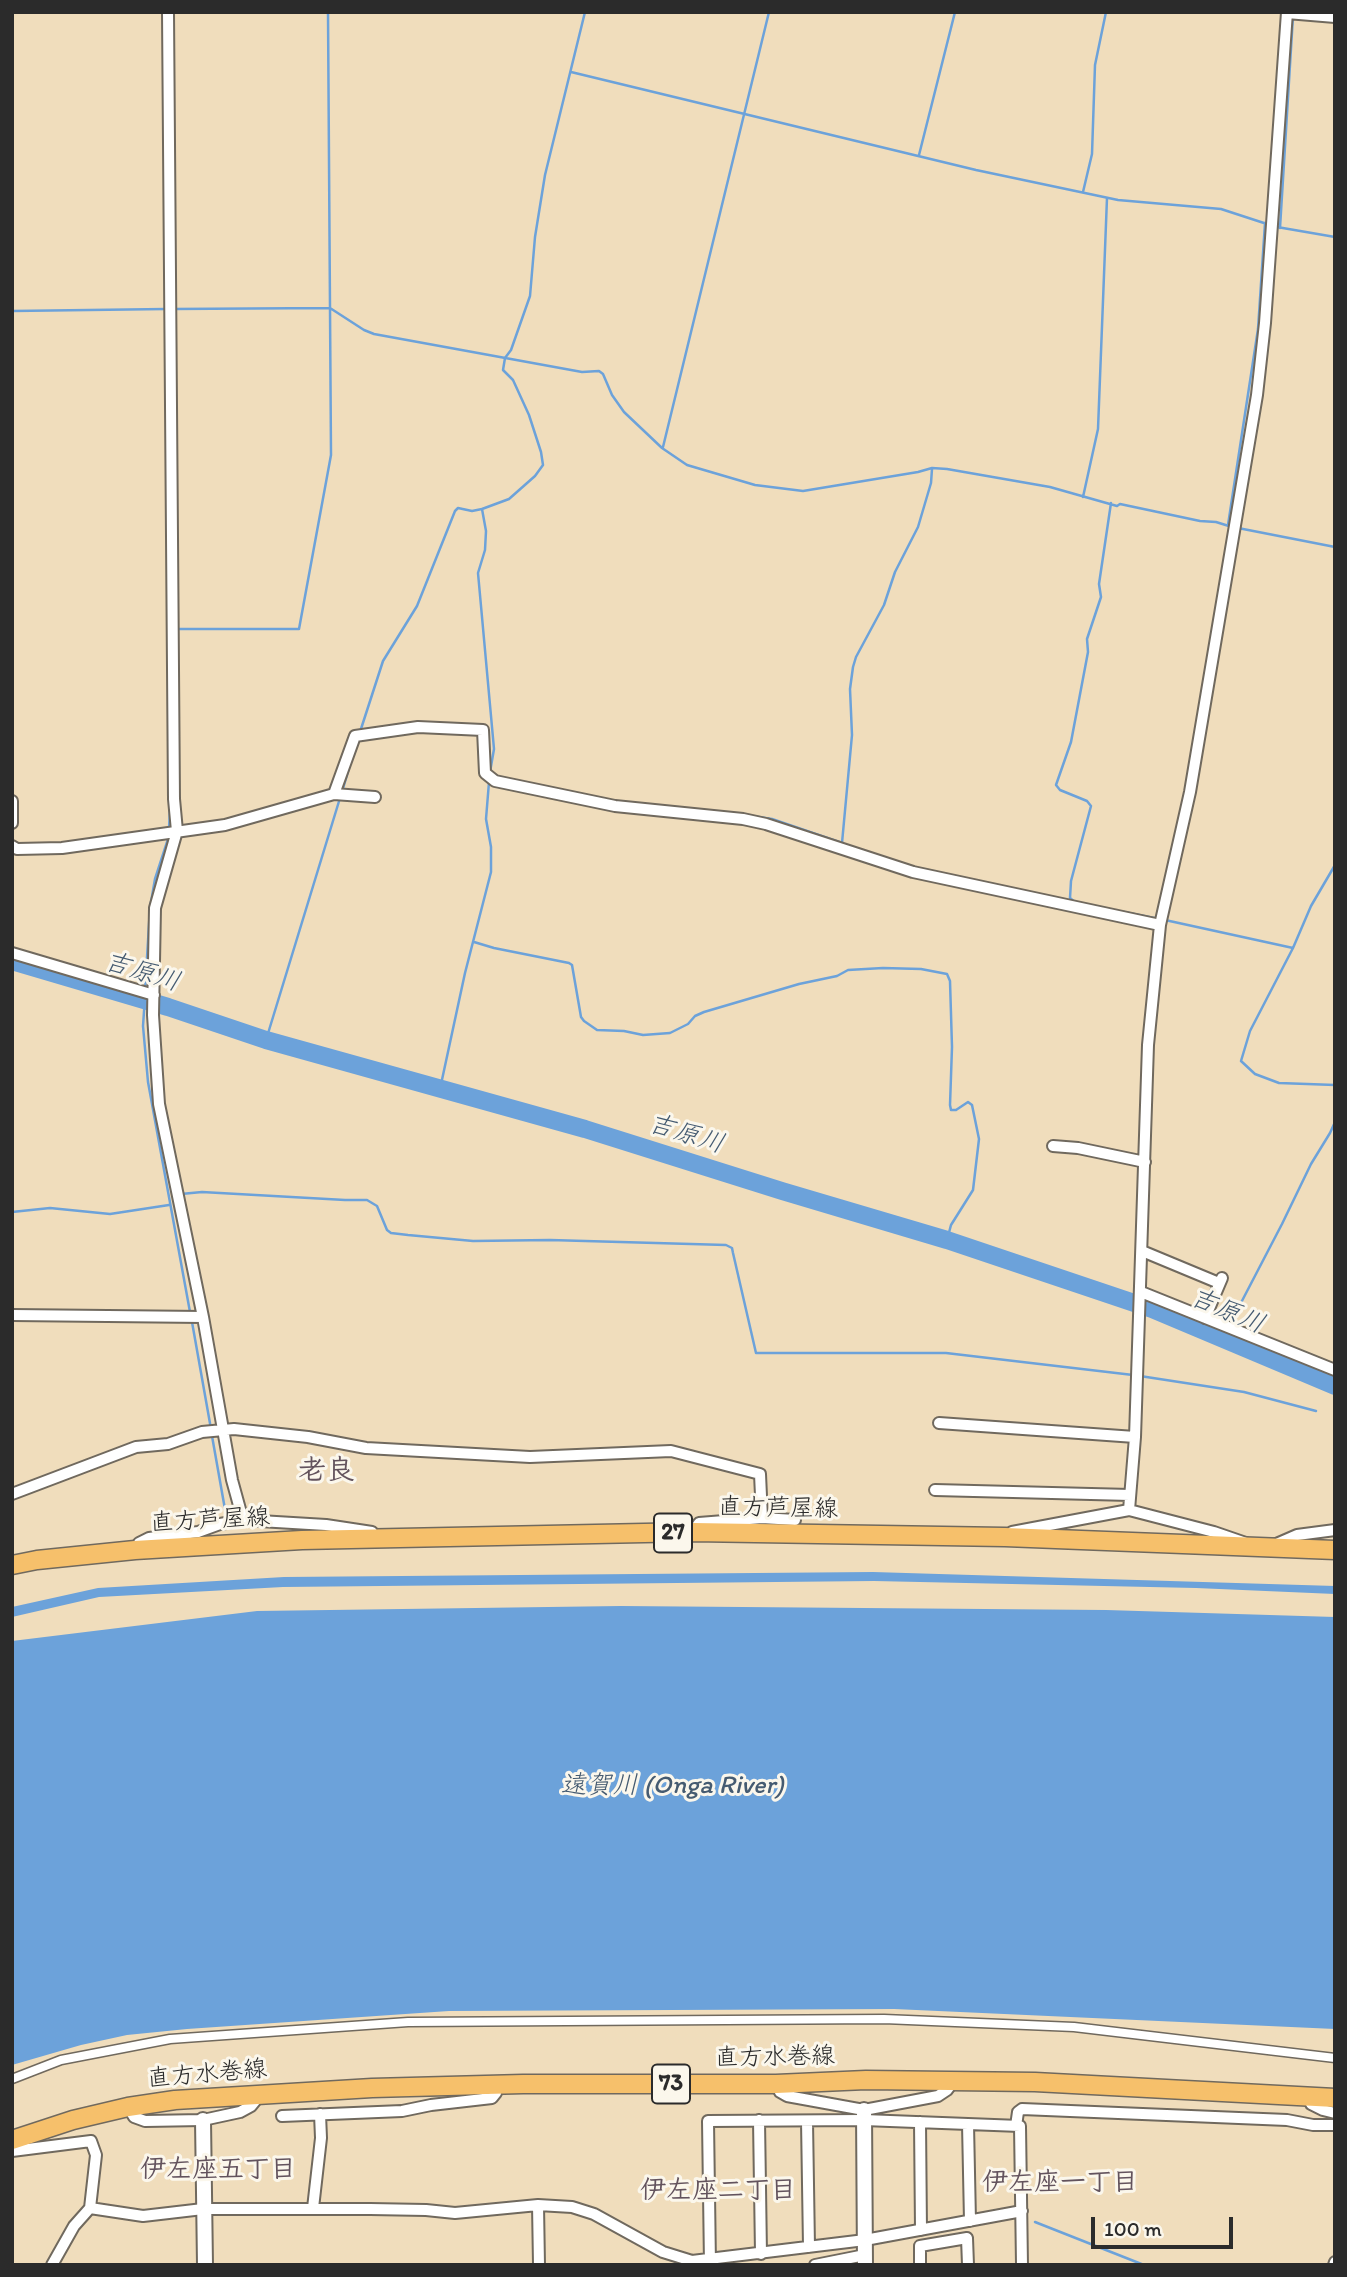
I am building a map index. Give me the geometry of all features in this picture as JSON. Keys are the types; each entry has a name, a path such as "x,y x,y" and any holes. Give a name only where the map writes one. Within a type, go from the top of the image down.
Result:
{"main road":[{"name":"直方芦屋線","path":"12,1565 135,1550 385,1538 693,1532 1005,1537 1335,1550"},
{"name":"直方水巻線","path":"12,2140 73,2120 128,2107 175,2100 262,2093 496,2085 776,2084 866,2080 1035,2082 1335,2098"}],"street":[{"path":"168,12 174,799 177,831 155,908 153,1015 159,1104 232,1480 243,1520"},
{"path":"1129,1510 1135,1437 1148,1045 1160,925 1191,792 1256,395 1265,323 1287,13 1335,18"},
{"path":"334,794 355,736 418,727 483,730 485,774 495,781 615,806 743,819 913,872 1160,925"},
{"path":"12,846 17,849 62,848 225,825 334,794 375,797"},
{"path":"12,801 12,824"},
{"path":"12,953 154,995"},
{"path":"1053,1146 1078,1148 1144,1162"},
{"path":"1142,1251 1221,1280 1205,1318"},
{"path":"1140,1292 1335,1370"},
{"path":"12,1315 202,1317"},
{"path":"939,1423 1135,1437"},
{"path":"12,1494 136,1447 168,1444 202,1432 222,1429 308,1437 366,1448 530,1457 671,1451 760,1474 762,1518"},
{"path":"935,1490 1130,1495"},
{"path":"1005,1537 1009,1533 1027,1528 1129,1510 1260,1547 1297,1535 1335,1530"},
{"path":"693,1532 699,1522 762,1518 795,1520"},
{"path":"135,1550 139,1543 149,1538 198,1532 243,1520 326,1525 372,1532 385,1538"},
{"path":"12,2079 61,2060 170,2039 314,2028 449,2022 897,2020 1073,2027 1335,2058"},
{"path":"710,2262 708,2121 807,2121 864,2115 938,2096 953,2082"},
{"path":"776,2084 780,2092 787,2096 864,2115 919,2122 1020,2126 1022,2265"},
{"path":"282,2116 402,2111 492,2098 496,2093 496,2085"},
{"path":"128,2107 134,2117 145,2121 203,2120 240,2112 251,2106 262,2093"},
{"path":"1309,2097 1311,2104 1335,2113"},
{"path":"1016,2126 1018,2112 1022,2109 1287,2120 1313,2126 1335,2125"},
{"path":"313,2208 320,2114"},
{"path":"815,2265 865,2260 864,2115"},
{"path":"203,2120 205,2265"},
{"path":"759,2120 761,2254"},
{"path":"807,2121 809,2247"},
{"path":"919,2122 921,2230"},
{"path":"968,2124 970,2221"},
{"path":"12,2151 90,2141 96,2155 90,2208 74,2227 52,2265"},
{"path":"538,2206 539,2265"},
{"path":"90,2208 143,2216 204,2209 313,2208 455,2213 538,2206 572,2207 594,2214 663,2252 692,2261 710,2262 865,2240 1022,2211"},
{"path":"920,2265 920,2246 967,2238 968,2265"}],"water":[{"path":"873,1572 1335,1586 1335,1594 874,1581 283,1587 99,1597 12,1617 12,1607 98,1588 284,1577"},
{"name":"遠賀川 (Onga River)","path":"621,1606 1106,1610 1335,1617 1335,2029 894,2009 449,2011 127,2035 12,2065 12,1641 257,1611"}],"waterway":[{"path":"177,629 299,629 331,455 328,12"},
{"path":"490,772 494,749 478,573 485,550 486,531 482,509 509,499 535,476 543,465 529,415 513,380 503,370 505,358 511,350 530,296 535,237 545,175 585,12"},
{"path":"663,447 769,12"},
{"path":"919,155 955,12"},
{"path":"1083,192 1092,154 1095,65 1106,12"},
{"path":"1280,228 1293,16"},
{"path":"571,72 976,170 1118,200 1221,209 1267,224"},
{"path":"1083,497 1098,429 1107,198"},
{"path":"1228,525 1258,329 1265,223"},
{"path":"1277,227 1335,237"},
{"path":"173,309 330,308 374,334 582,372 599,371 624,412 662,448 687,465 755,485 803,491 932,468 947,469 1050,487 1117,506 1120,504 1232,527"},
{"path":"12,311 166,309"},
{"path":"731,813 772,819 842,843 852,735 850,689 853,667 918,527 931,483 932,469"},
{"path":"1076,903 1070,898 1071,881 1091,806 1087,801 1060,790 1056,785 1071,742 1088,652 1087,639 1101,597 1099,584 1111,503"},
{"path":"360,732 383,661 417,606 455,511 458,508 472,511 482,509"},
{"path":"1238,528 1335,547"},
{"path":"342,792 349,768"},
{"path":"440,1089 465,973 491,872 491,847 486,819 489,782"},
{"path":"266,1040 340,798"},
{"path":"169,829 170,808"},
{"path":"145,991 150,908 155,879 169,836"},
{"path":"1335,865 1311,906 1293,948 1250,1031 1241,1061 1255,1074 1279,1083 1335,1085"},
{"path":"1124,912 1159,919"},
{"path":"1165,920 1293,948"},
{"path":"474,942 569,963 572,965 584,1021 597,1030 643,1035 670,1033 704,1012 799,984 837,976 848,970 921,969 947,974 950,981 952,1047 950,1105 951,1110 956,1110 968,1102 972,1105 979,1139 973,1190 951,1225 947,1240"},
{"name":"吉原川","path":"12,961 168,1007 266,1040 585,1129 947,1240 1152,1309 1335,1386"},
{"path":"145,997 143,1026 148,1082 190,1312"},
{"path":"1231,1322 1335,1122"},
{"path":"181,1194 202,1192 367,1200 377,1206 387,1230 408,1235 473,1241 550,1240 726,1245 732,1248 756,1353 946,1353 1133,1375"},
{"path":"12,1212 50,1208 110,1214 169,1205"},
{"path":"192,1322 211,1429"},
{"path":"1140,1376 1244,1392 1316,1411"},
{"path":"212,1436 226,1515"},
{"path":"1035,2222 1144,2265"}],"district":[{"name":"老良","path":"326,1472"},
{"name":"伊左座五丁目","path":"218,2170"},
{"name":"伊左座一丁目","path":"1060,2183"},
{"name":"伊左座二丁目","path":"718,2191"}]}
